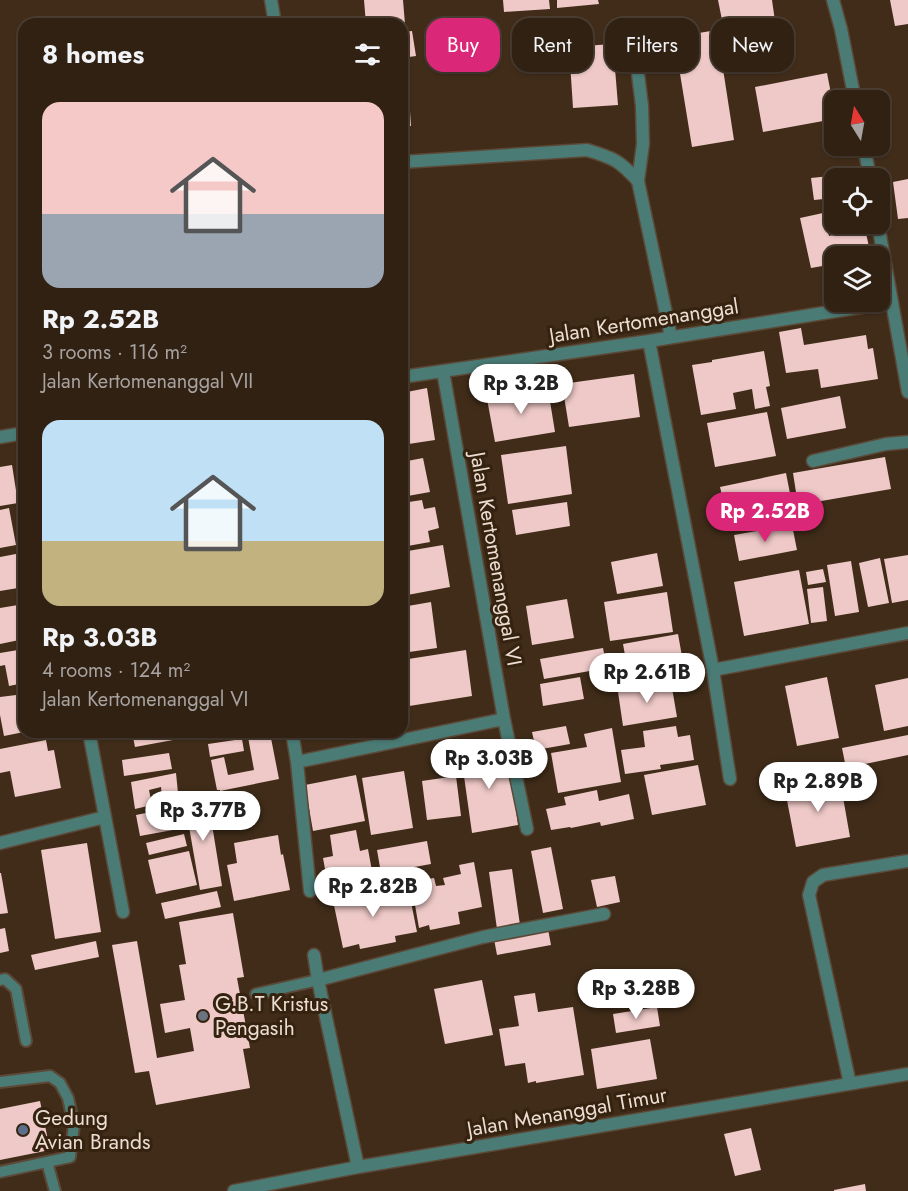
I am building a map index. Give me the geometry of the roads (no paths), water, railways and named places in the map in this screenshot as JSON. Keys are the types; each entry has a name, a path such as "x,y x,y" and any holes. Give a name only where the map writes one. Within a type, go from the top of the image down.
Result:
{"street":[{"path":"271,0 274,18"},
{"path":"833,0 853,90"},
{"path":"638,74 643,144 638,181 671,337"},
{"path":"408,162 587,150 605,155 622,164 638,181"},
{"path":"880,234 908,392"},
{"name":"Jalan Kertomenanggal","path":"408,376 892,303"},
{"path":"649,340 713,670 730,779"},
{"name":"Jalan Kertomenanggal VI","path":"443,371 504,719 527,830"},
{"path":"0,437 18,434"},
{"path":"813,461 886,444 908,442"},
{"path":"713,670 908,633"},
{"path":"297,762 504,719"},
{"path":"90,738 123,912"},
{"path":"293,738 310,891"},
{"path":"0,843 105,817"},
{"path":"850,1084 809,894 813,882 824,875 908,861"},
{"path":"318,980 483,937 604,914"},
{"path":"314,955 358,1167"},
{"name":"Jalan Menanggal Timur","path":"234,1191 358,1167 908,1074"}],"lane":[{"path":"0,980 5,979 16,989 26,1041"},
{"path":"256,994 318,980"},
{"path":"0,1082 50,1076 60,1083 68,1098 74,1125 70,1157 0,1172"},
{"path":"47,1162 55,1191"}],"place":[{"name":"G.B.T Kristus Pengasih","path":"203,1016"},
{"name":"Gedung Avian Brands","path":"23,1130"}]}
